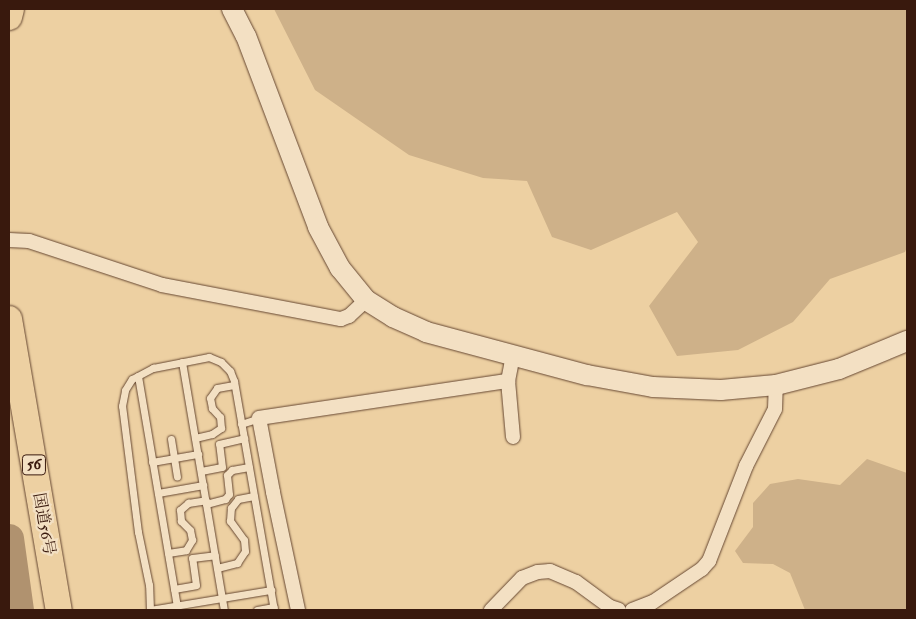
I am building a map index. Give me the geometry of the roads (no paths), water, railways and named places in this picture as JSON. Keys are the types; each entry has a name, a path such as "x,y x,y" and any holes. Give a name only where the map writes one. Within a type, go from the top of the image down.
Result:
{"highway":[{"path":"9,17 11,9"},
{"name":"国道56号","path":"9,319 59,610"}],"street":[{"path":"232,9 246,36 318,227 340,268 366,300 393,317 426,332 587,375 653,387 721,390 776,385 839,369 907,342"},
{"path":"9,240 29,241 162,285 341,319 349,316 366,300"},
{"path":"513,355 508,381 513,437"},
{"path":"298,610 259,418 508,381"},
{"path":"632,610 652,602 702,569 708,561 746,466 775,409 776,385"},
{"path":"491,610 522,578 538,572 550,571 576,582 610,607 619,610"}],"lane":[{"path":"258,610 274,609 271,590 244,438 230,371 221,362 209,356 153,368 132,379 125,390 122,406 138,532 149,585 150,610 271,590"},
{"path":"182,362 224,610"},
{"path":"138,376 177,606"},
{"path":"195,438 212,434 221,428 220,417 212,408 210,398 218,388 234,385"},
{"path":"241,424 259,418"},
{"path":"200,471 222,467 219,444 244,438"},
{"path":"171,439 177,477"},
{"path":"152,462 198,454"},
{"path":"168,553 186,550 192,540 190,530 181,521 180,510 188,503 225,499 229,494 227,475 232,470 249,466"},
{"path":"158,493 203,484"},
{"path":"217,568 237,563 245,551 244,540 230,521 231,508 238,499 254,496"},
{"path":"174,590 196,585 192,558 215,555"}],"waterway":[{"path":"9,538 19,610"}]}
